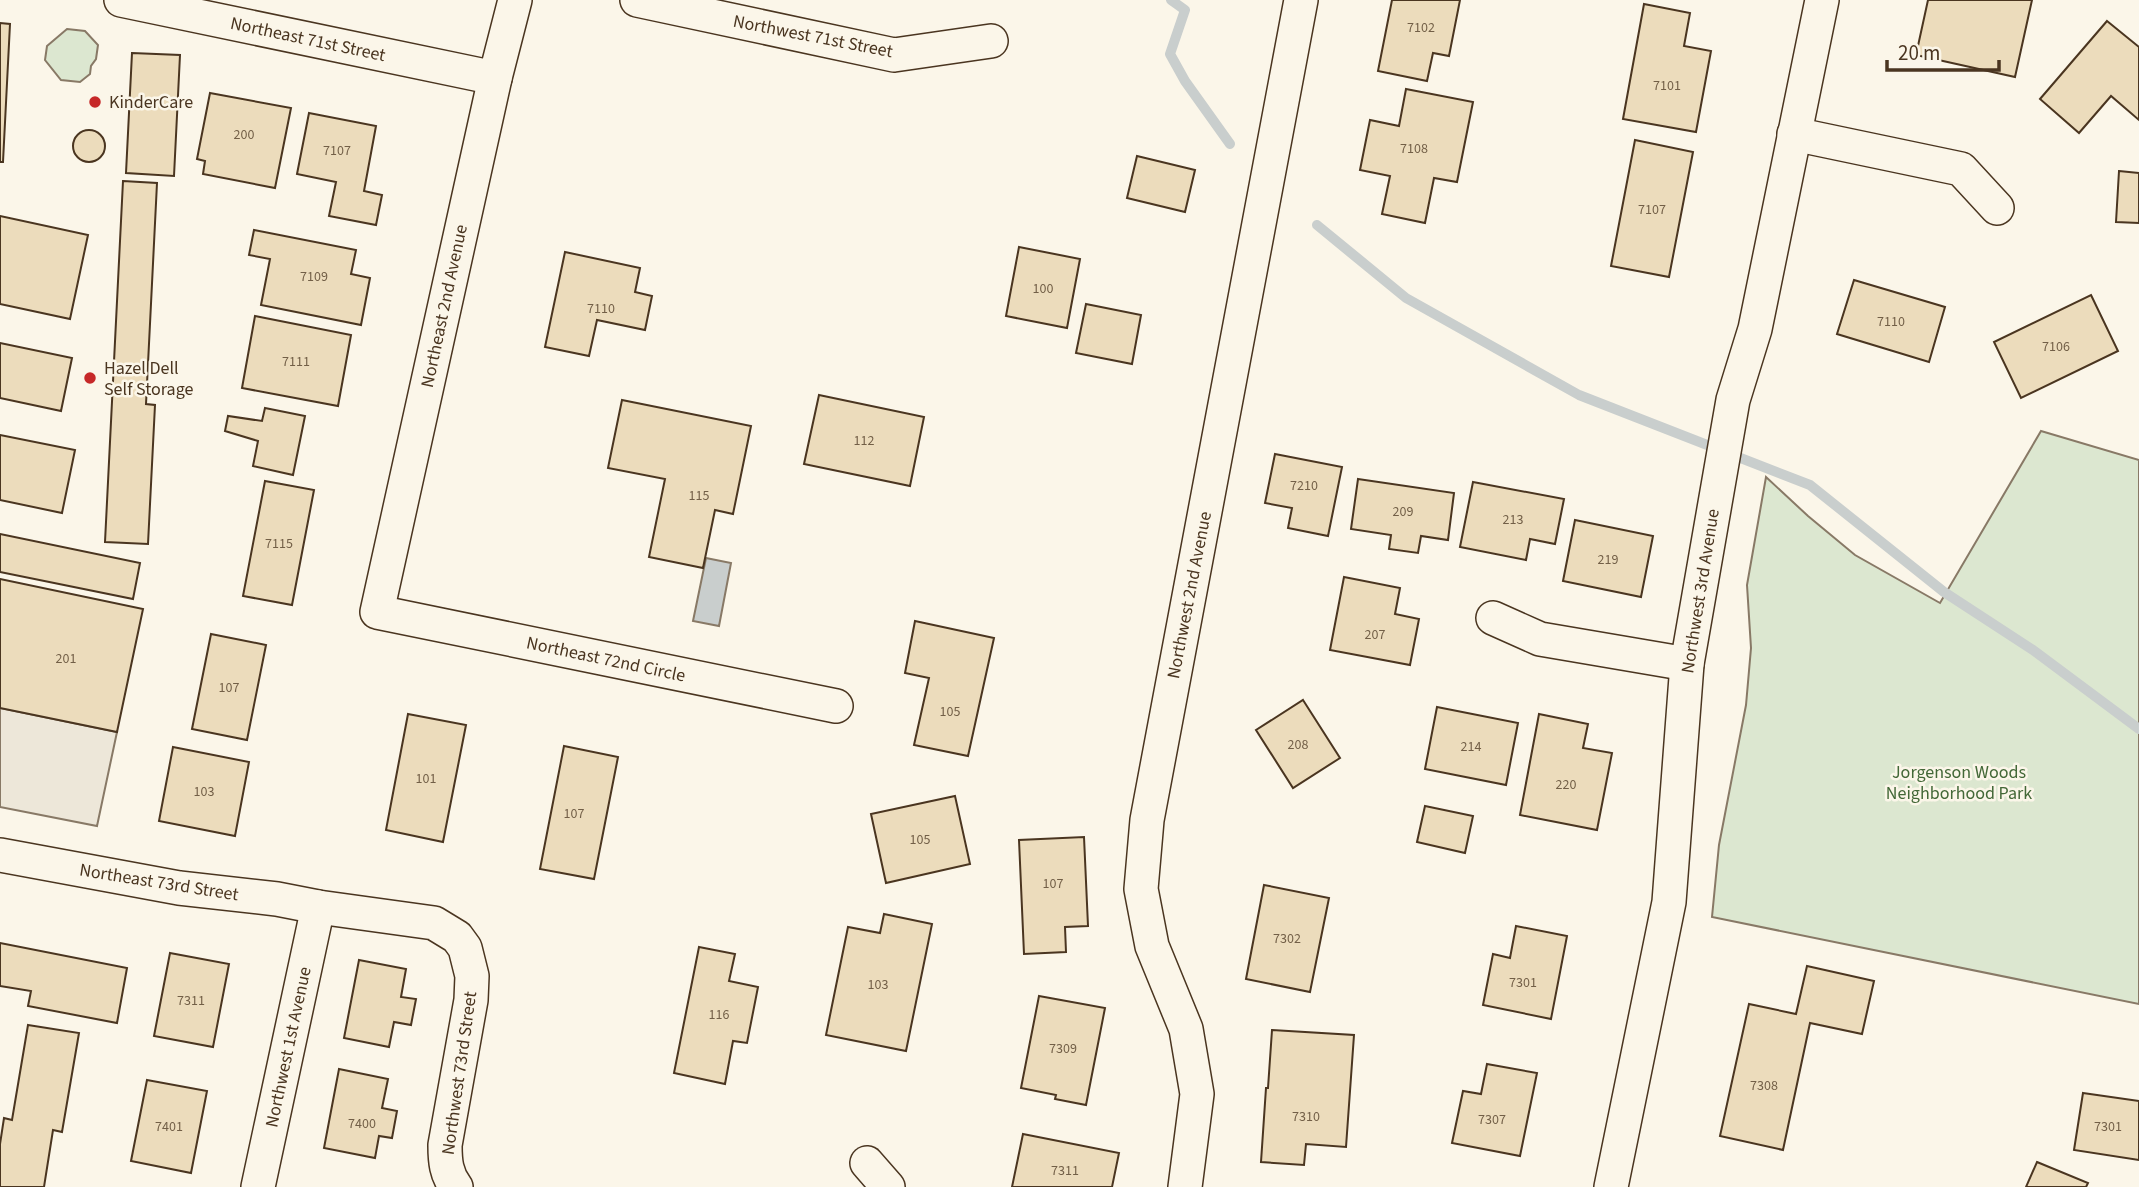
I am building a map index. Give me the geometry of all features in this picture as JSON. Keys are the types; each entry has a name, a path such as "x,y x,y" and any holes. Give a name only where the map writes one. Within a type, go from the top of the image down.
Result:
{"street":[{"name":"Northeast 71st Street","path":"121,0 495,78"},
{"name":"Northeast 2nd Avenue","path":"377,612 495,78 515,0"},
{"name":"Northwest 71st Street","path":"637,0 894,55 991,41"},
{"name":"Northwest 2nd Avenue","path":"1185,1187 1197,1094 1186,1029 1152,946 1141,889 1147,820 1301,0"},
{"name":"Northwest 3rd Avenue","path":"1611,1187 1669,902 1687,664 1733,400 1755,329 1822,0"},
{"path":"1794,134 1961,169 1997,208"},
{"name":"Northeast 72nd Circle","path":"377,612 836,706"},
{"path":"1493,618 1540,639 1687,664"},
{"name":"Northeast 73rd Street","path":"0,855 179,888 277,899 318,907"},
{"name":"Northwest 1st Avenue","path":"258,1187 318,907"},
{"name":"Northwest 73rd Street","path":"318,907 435,923 457,937 466,948 472,976 471,1000 445,1145 448,1175 456,1187"}],"green space":[{"path":"67,29 85,31 98,45 90,74 80,82 61,80 45,60 47,46"},
{"name":"Jorgenson Woods Neighborhood Park","path":"2041,431 2139,460 2139,1004 1712,917 1719,845 1746,705 1751,648 1747,585 1766,477 1855,555 1940,603"}],"shaded area":[{"path":"706,558 731,563 719,626 693,621"},
{"path":"0,708 117,732 97,826 0,807"}],"building":[{"path":"1392,0 1460,0 1449,56 1433,53 1427,81 1378,71"},
{"path":"1928,0 2032,0 2015,77 1916,55"},
{"path":"1644,4 1690,13 1684,46 1711,51 1696,132 1623,119"},
{"path":"2107,21 2139,47 2139,120 2111,96 2079,133 2040,99"},
{"path":"0,23 10,24 3,162 0,162"},
{"path":"132,53 180,55 174,176 126,173"},
{"path":"1406,89 1473,102 1457,182 1434,178 1425,223 1382,214 1390,176 1360,170 1370,120 1399,126"},
{"path":"210,93 291,108 275,188 203,174 205,161 197,159"},
{"path":"309,113 376,126 364,191 382,195 376,225 329,216 336,182 297,174"},
{"path":"89,130 101,134 105,146 101,158 89,162 77,158 73,146 77,134"},
{"path":"1635,140 1693,152 1669,277 1611,266"},
{"path":"1137,156 1195,170 1185,212 1127,198"},
{"path":"2119,171 2139,173 2139,223 2116,222"},
{"path":"123,181 157,183 146,404 155,405 148,544 105,542"},
{"path":"0,216 88,235 70,319 0,304"},
{"path":"254,230 356,250 351,274 370,278 361,325 261,305 270,259 249,255"},
{"path":"1019,247 1080,259 1067,328 1006,316"},
{"path":"565,252 640,268 635,292 652,296 645,330 597,320 589,356 545,347"},
{"path":"1854,280 1945,307 1929,362 1837,334"},
{"path":"2091,295 2118,351 2021,398 1994,342"},
{"path":"1086,304 1141,315 1132,364 1076,353"},
{"path":"255,316 351,335 338,406 242,388"},
{"path":"0,343 72,358 61,411 0,398"},
{"path":"819,395 924,417 910,486 804,464"},
{"path":"622,400 751,426 733,514 715,510 703,568 649,557 665,479 608,468"},
{"path":"265,408 305,416 293,475 253,466 258,441 225,431 228,416 262,421"},
{"path":"0,435 75,450 62,513 0,500"},
{"path":"1275,454 1342,467 1328,536 1288,528 1292,508 1265,503"},
{"path":"1358,479 1454,493 1448,540 1421,536 1418,553 1389,549 1391,535 1351,529"},
{"path":"265,481 314,490 292,605 243,596"},
{"path":"1473,482 1564,499 1555,544 1530,539 1526,560 1460,547"},
{"path":"1575,520 1653,536 1641,597 1563,581"},
{"path":"0,534 140,563 133,599 0,572"},
{"path":"1344,577 1400,588 1395,614 1419,619 1410,665 1330,650"},
{"path":"0,579 143,609 117,732 0,708"},
{"path":"915,621 994,638 968,756 914,745 929,678 905,673"},
{"path":"211,634 266,645 247,740 192,729"},
{"path":"1303,700 1340,758 1293,788 1256,730"},
{"path":"1437,707 1518,723 1506,785 1425,769"},
{"path":"408,714 466,725 443,842 386,830"},
{"path":"1539,714 1588,724 1583,748 1612,753 1597,830 1520,815"},
{"path":"564,746 618,757 594,879 540,869"},
{"path":"173,747 249,762 235,836 159,821"},
{"path":"955,796 970,864 886,883 871,814"},
{"path":"1425,806 1473,816 1465,853 1417,842"},
{"path":"1084,837 1088,926 1065,927 1066,952 1024,954 1019,840"},
{"path":"1264,885 1329,898 1310,992 1246,979"},
{"path":"884,914 932,924 906,1051 826,1035 848,927 880,933"},
{"path":"1516,926 1567,936 1551,1019 1483,1005 1493,954 1510,958"},
{"path":"0,943 127,968 117,1023 28,1006 31,991 0,986"},
{"path":"699,947 735,954 729,981 758,987 747,1043 733,1041 725,1084 674,1073"},
{"path":"170,953 229,964 213,1047 154,1036"},
{"path":"359,960 406,969 401,997 416,999 411,1025 394,1022 389,1047 344,1038"},
{"path":"1807,966 1874,981 1862,1034 1810,1023 1783,1150 1720,1136 1749,1004 1796,1014"},
{"path":"1039,996 1105,1008 1086,1105 1021,1088"},
{"path":"28,1025 79,1033 62,1132 53,1130 44,1187 0,1187 0,1144 4,1118 12,1120"},
{"path":"1272,1030 1354,1035 1346,1147 1306,1144 1304,1165 1261,1162"},
{"path":"1487,1064 1537,1073 1520,1156 1452,1143 1463,1091 1481,1094"},
{"path":"339,1069 388,1079 382,1108 397,1111 392,1138 379,1136 375,1158 324,1148"},
{"path":"147,1080 207,1091 191,1173 131,1161"},
{"path":"2083,1093 2139,1101 2139,1160 2074,1150"},
{"path":"1023,1134 1119,1153 1112,1187 1012,1187"},
{"path":"2037,1162 2088,1183 2086,1187 2026,1187"}],"waterway":[{"path":"1171,0 1185,10 1170,54 1185,81 1230,144"},
{"path":"1317,225 1406,298 1579,395 1810,485 1944,592 2033,650 2139,729"}],"place":[{"name":"KinderCare","path":"95,102"},
{"name":"Hazel Dell Self Storage","path":"90,378"}]}
